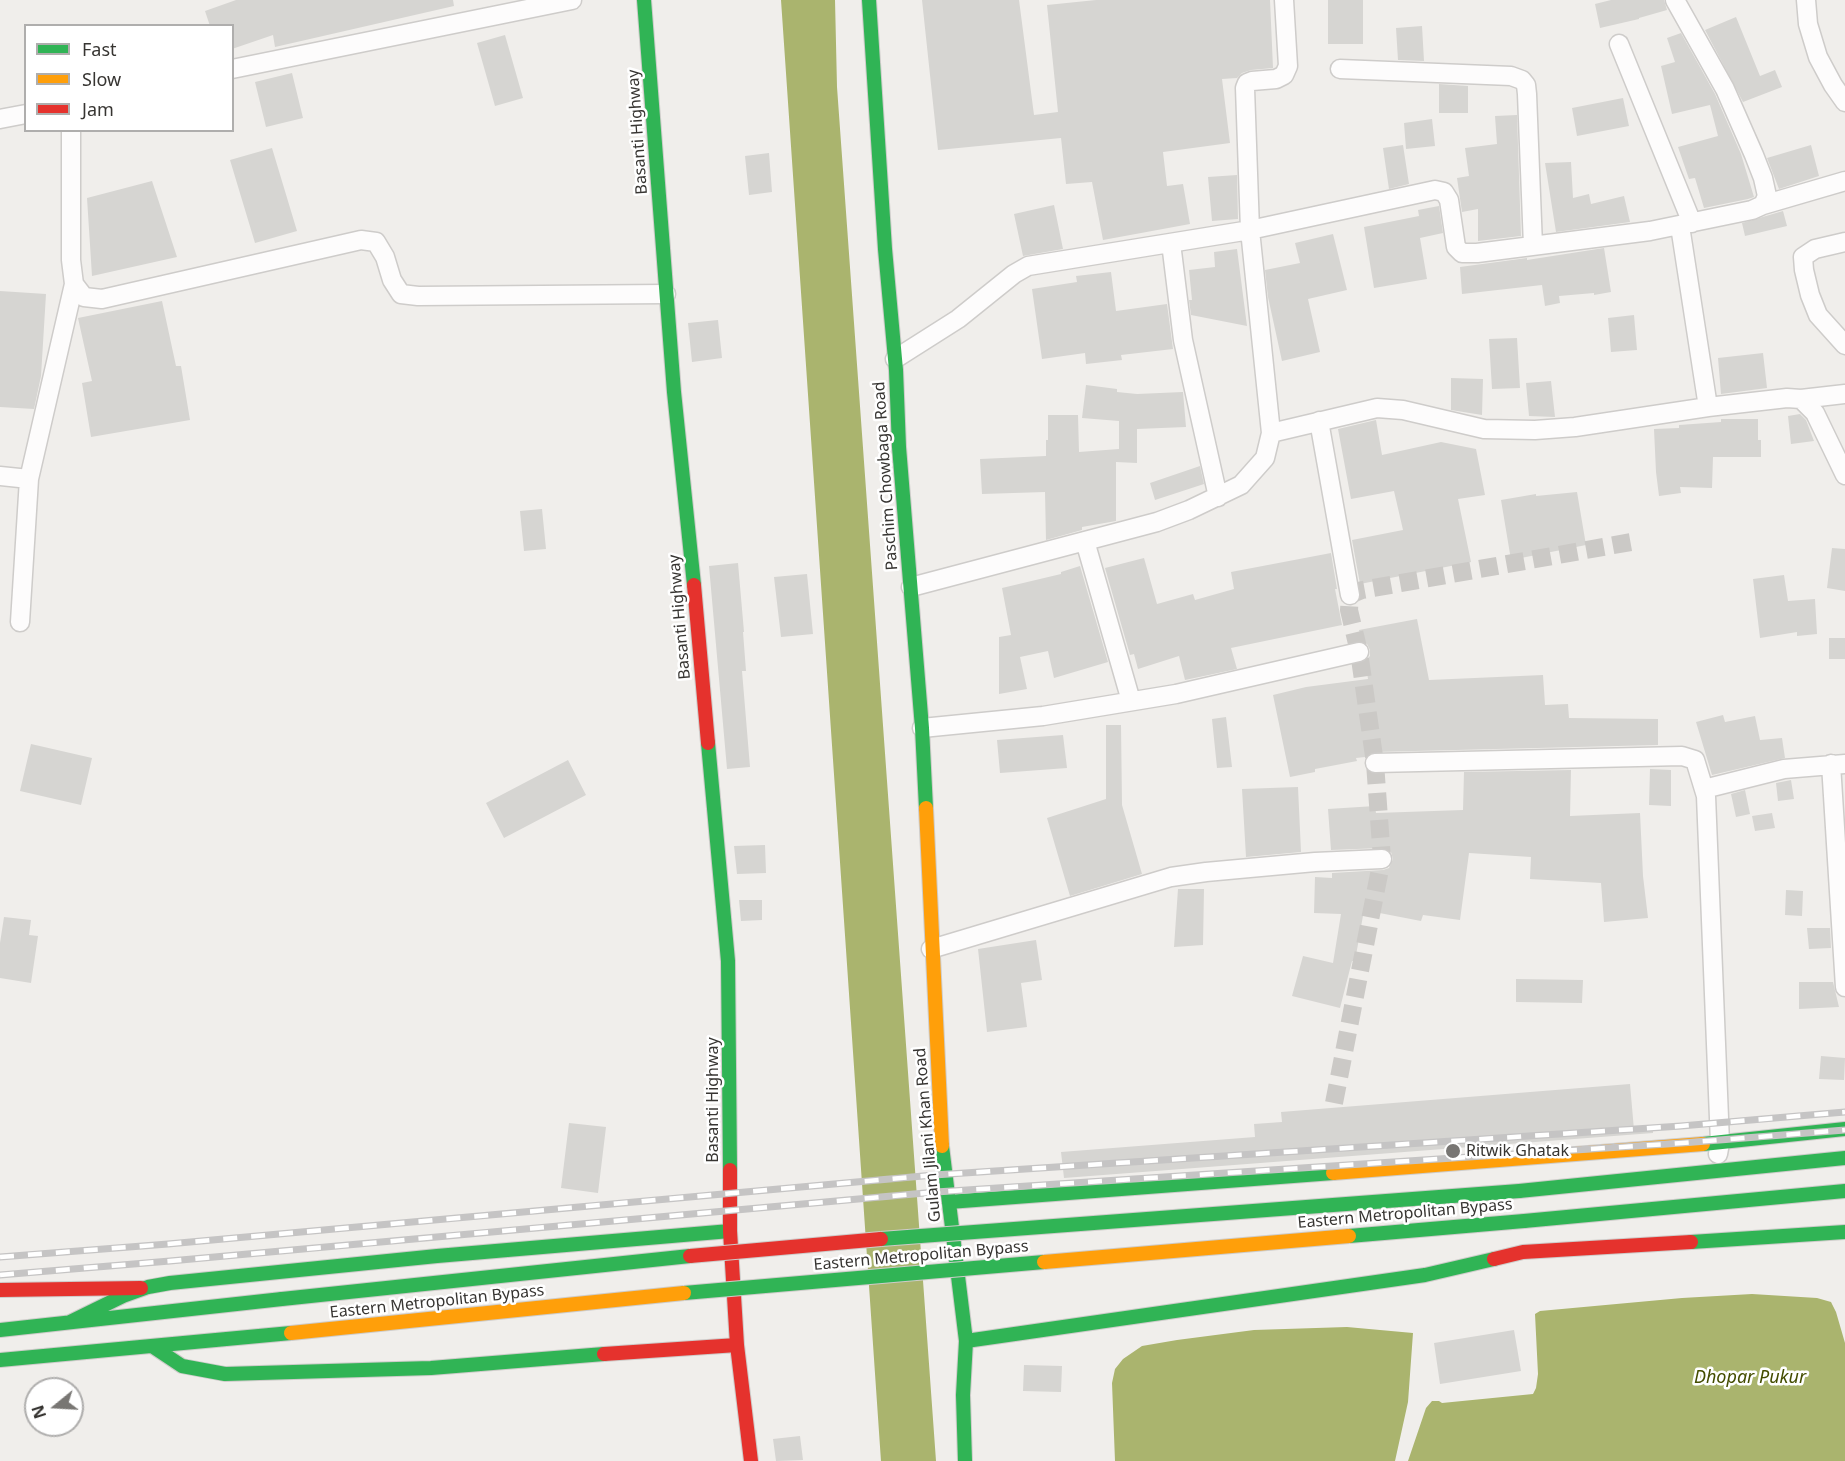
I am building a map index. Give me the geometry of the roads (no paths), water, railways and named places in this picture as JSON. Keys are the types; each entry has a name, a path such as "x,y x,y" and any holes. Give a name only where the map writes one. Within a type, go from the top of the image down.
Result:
{"main road":[{"name":"Basanti Highway","path":"644,0 666,294 728,961 730,1231 737,1345 751,1461"},
{"name":"Paschim Chowbaga Road","path":"869,0 885,249 895,359 899,447 922,728 931,949"},
{"name":"Gulam Jilani Khan Road","path":"931,949 940,1128 966,1341 963,1395 965,1461"},
{"path":"949,1202 1720,1143 1845,1129"},
{"path":"0,1330 794,1245 1519,1191 1845,1158"},
{"name":"Eastern Metropolitan Bypass","path":"0,1360 731,1288 1524,1221 1845,1191"},
{"path":"0,1290 148,1287 436,1256 730,1231"},
{"path":"966,1341 1425,1275 1524,1252 1845,1232"},
{"path":"70,1322 123,1296 148,1287"},
{"path":"152,1346 182,1366 225,1374 431,1368 737,1345"}],"street":[{"path":"234,69 572,0"},
{"path":"911,587 1157,522 1189,510 1241,485 1265,458 1271,433 1250,230 1245,88 1247,83 1252,81 1276,80 1284,75 1288,66 1284,0"},
{"path":"1675,0 1725,89 1754,155 1767,196 1763,205"},
{"path":"1806,0 1808,24 1818,57 1845,102"},
{"path":"1619,44 1686,225 1708,407"},
{"path":"1340,69 1511,76 1522,80 1526,85 1527,94 1533,246"},
{"path":"0,119 24,114"},
{"path":"20,622 29,479 74,284 71,260 71,132"},
{"path":"895,359 958,319 1014,273 1028,267 1250,230 1435,190 1444,192 1449,200 1456,248 1462,254 1686,225 1752,210 1845,181"},
{"path":"74,284 84,297 102,299 361,240 375,242 385,257 392,280 401,294 418,296 666,294"},
{"path":"1845,242 1815,249 1803,257 1810,295 1818,315 1845,345"},
{"path":"1171,243 1183,340 1218,497"},
{"path":"1271,433 1377,408 1403,410 1484,429 1535,430 1575,427 1708,407 1845,394"},
{"path":"1801,399 1815,413 1845,475"},
{"path":"1319,421 1350,595"},
{"path":"0,476 29,479"},
{"path":"1085,541 1131,701"},
{"path":"922,728 1043,716 1131,701 1359,652"},
{"path":"1375,763 1682,756 1695,760 1704,789 1720,1143 1716,1170"},
{"path":"1704,789 1784,769 1838,764 1845,987"},
{"path":"931,949 1171,877 1304,863 1382,859"}],"water":[{"path":"781,0 835,0 837,87 936,1461 881,1461"},
{"name":"Dhopar Pukur","path":"1752,1294 1817,1298 1831,1302 1845,1343 1845,1461 1408,1461 1426,1408 1432,1401 1442,1403 1533,1394 1538,1374 1535,1314 1540,1311"},
{"path":"1347,1327 1413,1333 1408,1402 1395,1461 1115,1461 1112,1383 1115,1369 1123,1359 1142,1346 1254,1330"}],"tunnel":[{"path":"1334,1103 1382,859 1375,763 1359,652 1349,610 1350,595 1362,590 1631,542"}],"railway":[{"path":"0,1257 934,1175 1681,1126 1845,1112"},
{"path":"0,1275 936,1192 1682,1143 1845,1130"}],"place":[{"name":"Ritwik Ghatak","path":"1453,1151"}]}
